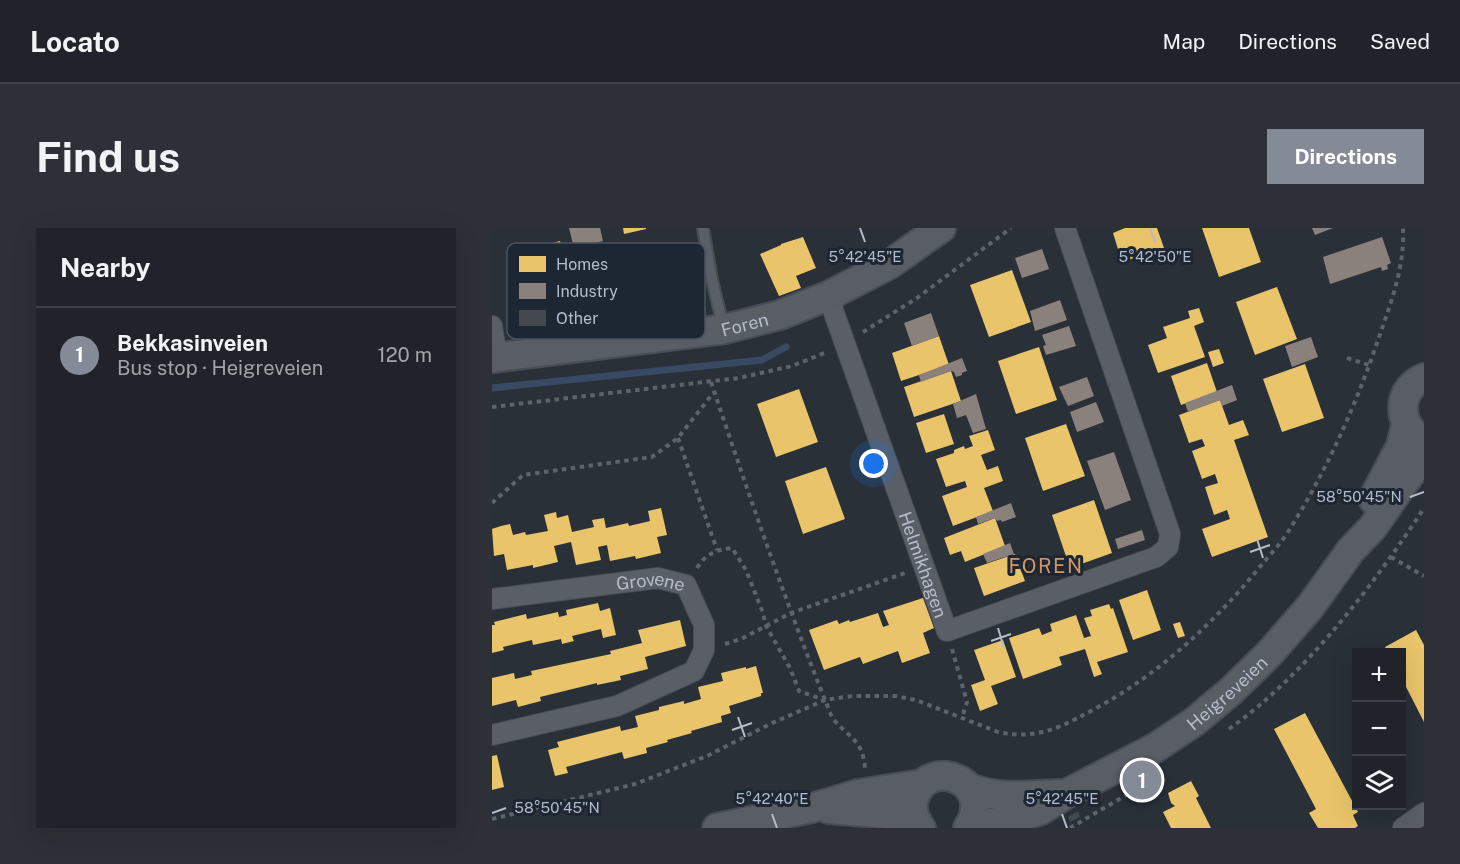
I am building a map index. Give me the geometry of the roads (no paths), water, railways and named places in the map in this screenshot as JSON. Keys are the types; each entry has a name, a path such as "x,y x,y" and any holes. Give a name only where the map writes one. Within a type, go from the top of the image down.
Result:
{"main road":[{"name":"Foren","path":"705,331 780,315 828,296 890,264 941,228"},
{"name":"Foren","path":"495,358 645,339"},
{"name":"Heigreveien","path":"1350,550 1363,515 1401,447 1415,433 1403,415 1405,396 1410,387 1424,378"},
{"name":"Heigreveien","path":"968,828 1017,818 1041,810 1066,794 1155,748 1194,722 1231,691 1269,654 1310,608 1350,550 1373,527 1424,456"},
{"name":"Heigreveien","path":"717,828 812,808 858,794 922,784 938,776 955,778 969,788 989,795 1010,797 1066,794"},
{"name":"Heigreveien","path":"917,825 913,801 922,784"},
{"name":"Heigreveien","path":"968,828 975,812 975,804 969,788"},
{"name":"Heigreveien","path":"812,808 897,815 917,825"}],"street":[{"name":"Helmikhagen","path":"828,296 947,631 1156,557 1168,547 1170,534 1065,228"},
{"path":"492,326 495,358"},
{"name":"Grovene","path":"492,599 658,578 686,585 704,625 704,650 694,671 617,706 492,735"},
{"path":"1403,828 1424,813"}],"lane":[{"path":"703,228 724,329"}],"waterway":[{"path":"492,388 762,360 786,347"}],"place":[{"name":"Bekkasinveien","path":"1142,780"}],"district":[{"name":"FOREN","path":"1046,566"}]}
